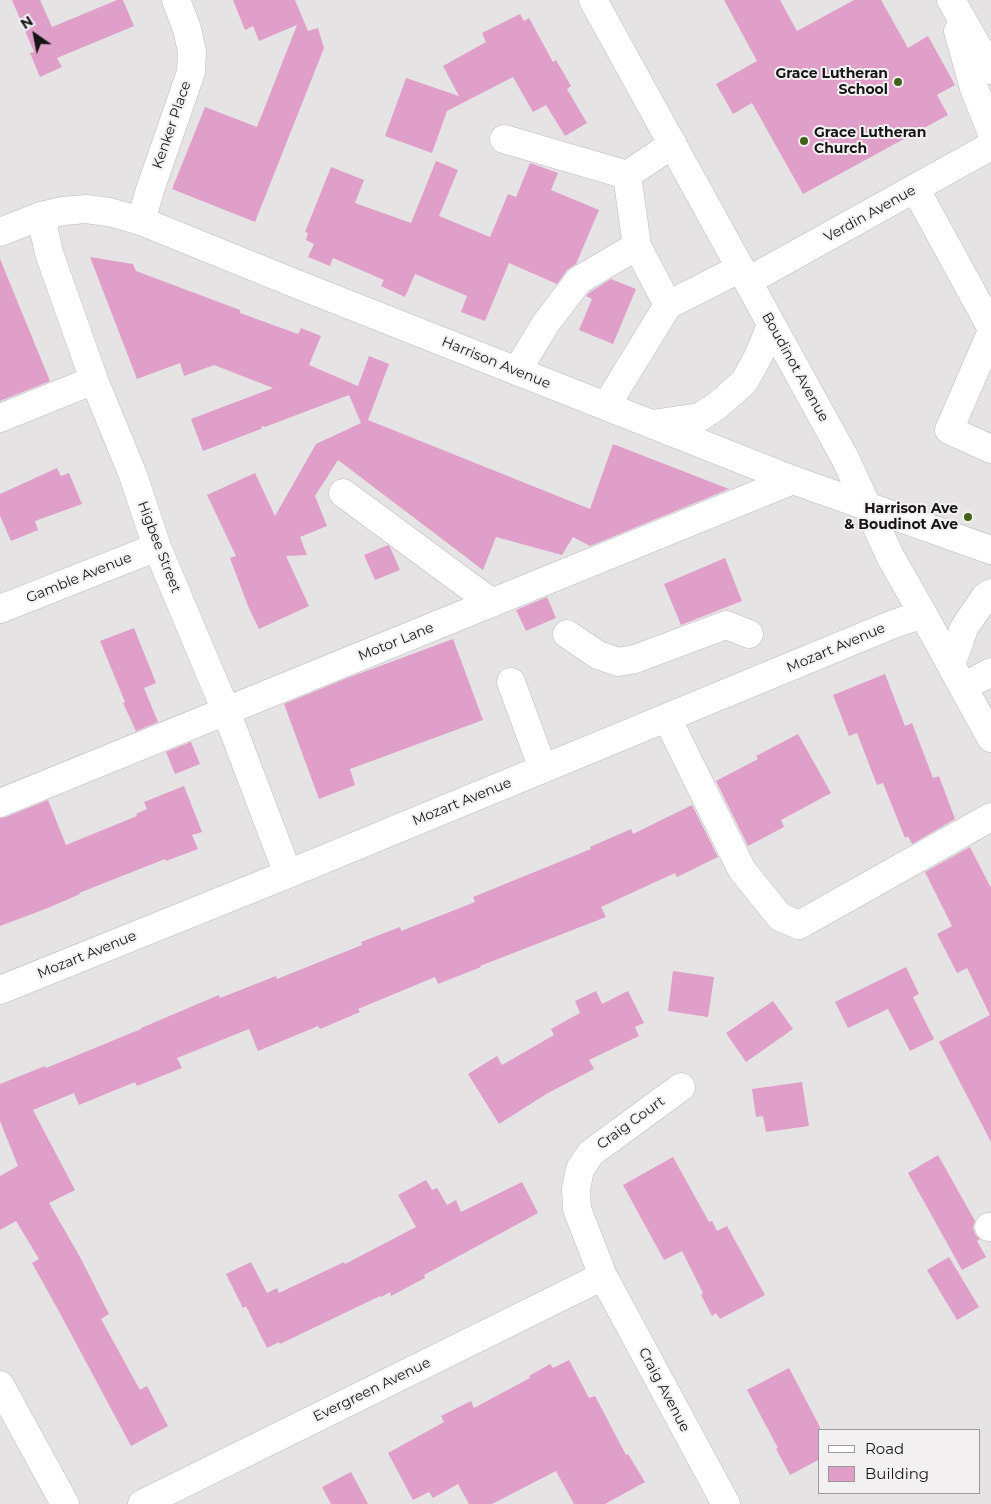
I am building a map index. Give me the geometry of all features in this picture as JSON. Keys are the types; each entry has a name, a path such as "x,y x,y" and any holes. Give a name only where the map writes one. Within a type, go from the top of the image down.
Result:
{"street":[{"name":"Kenker Place","path":"141,222 150,190 191,72 192,51 187,30 176,0"},
{"name":"Boudinot Avenue","path":"593,0 845,458 890,556 924,614 991,738"},
{"path":"951,0 991,70"},
{"path":"966,26 958,31 974,88 991,131"},
{"path":"504,138 627,175"},
{"path":"627,175 672,144"},
{"name":"Verdin Avenue","path":"668,305 745,275 915,188 991,146"},
{"path":"606,406 668,305 637,246 627,175"},
{"path":"915,188 991,327"},
{"name":"Harrison Avenue","path":"0,232 41,216 63,211 86,209 109,212 141,222 793,480 991,550"},
{"name":"Higbee Street","path":"41,216 49,253 94,380 133,474 157,547 226,711 288,874"},
{"path":"517,372 546,323 579,280 637,246"},
{"path":"652,424 700,417 718,405 744,382 758,357 771,325"},
{"path":"991,333 949,430 991,449"},
{"path":"0,418 94,380"},
{"name":"Motor Lane","path":"0,803 793,480"},
{"path":"343,492 492,603"},
{"name":"Gamble Avenue","path":"0,610 157,547"},
{"path":"991,593 985,597 964,628 957,676 991,672"},
{"name":"Mozart Avenue","path":"0,990 288,874 891,625 924,614"},
{"path":"567,634 598,656 618,662 635,659 726,625 749,634"},
{"path":"511,682 543,769"},
{"path":"667,718 742,870 780,917 799,924 991,817"},
{"name":"Craig Court","path":"603,1276 577,1208 576,1188 580,1169 591,1153 681,1087"},
{"name":"Evergreen Avenue","path":"142,1504 603,1276"},
{"name":"Craig Avenue","path":"603,1276 726,1504"},
{"path":"0,1385 65,1504"}],"building":[{"path":"12,0 40,0 52,27 117,0 123,0 134,26 57,58 62,67 40,77 30,53 34,52"},
{"path":"233,0 295,0 308,31 318,28 324,48 255,222 172,189 205,107 257,127 297,25 259,41 253,26 245,30"},
{"path":"724,0 780,0 797,31 854,0 881,0 908,48 928,36 955,85 937,95 948,115 803,194 752,103 733,114 716,84 757,61"},
{"path":"520,14 524,21 529,18 553,62 556,60 571,86 567,89 587,123 565,136 546,105 533,112 513,77 447,111 432,153 385,136 406,78 459,96 443,66 486,42 482,33"},
{"path":"436,161 458,170 439,216 490,237 508,194 516,197 530,163 558,173 551,190 599,210 576,264 567,270 557,284 509,263 485,321 461,312 467,296 415,274 405,297 381,286 384,280 333,258 330,266 308,257 314,244 306,240 308,233 305,232 331,167 364,180 355,203 411,223"},
{"path":"90,257 133,264 136,271 240,310 240,313 298,334 301,328 321,336 309,365 358,386 369,356 389,364 368,420 590,509 613,444 729,489 590,546 573,537 562,555 496,537 483,570 338,460 315,496 327,526 300,537 307,555 286,556 309,606 259,629 230,558 236,556 207,495 255,473 275,516 316,444 361,423 349,395 265,427 262,426 261,429 203,451 191,419 273,388 214,365 184,376 180,363 137,379"},
{"path":"0,259 50,381 0,401"},
{"path":"611,279 636,289 613,344 579,330 592,299 586,296"},
{"path":"57,468 61,476 69,473 82,504 35,521 38,530 11,541 0,516 0,494"},
{"path":"388,545 400,570 375,580 364,555"},
{"path":"725,558 742,601 681,625 664,584"},
{"path":"547,597 556,618 526,631 516,610"},
{"path":"134,628 156,683 144,688 158,722 136,731 123,703 125,702 100,641"},
{"path":"453,639 483,720 350,769 355,785 319,799 284,704 350,677"},
{"path":"885,674 905,726 912,723 933,778 939,776 955,819 912,844 908,836 905,838 883,783 877,785 857,733 849,736 833,695"},
{"path":"798,734 831,793 781,820 784,827 748,846 716,781 758,759 756,756"},
{"path":"191,742 200,764 175,774 166,752"},
{"path":"184,786 202,832 192,835 198,849 166,861 165,859 0,926 0,818 48,800 66,845 137,816 136,814 147,809 144,802"},
{"path":"692,805 718,857 677,877 675,873 601,907 606,917 438,984 435,977 358,1009 360,1012 320,1029 318,1026 258,1051 249,1029 177,1058 182,1068 137,1086 135,1082 79,1105 74,1093 33,1110 75,1190 49,1203 80,1257 109,1314 101,1319 140,1390 147,1386 168,1426 131,1446 32,1263 39,1259 16,1221 0,1230 0,1176 18,1166 0,1121 0,1084 45,1066 46,1068 219,995 220,998 276,976 277,979 362,945 361,942 400,927 401,931 475,902 473,897 591,849 590,847 631,829 633,834"},
{"path":"970,847 991,888 991,1142 939,1042 990,1015 967,968 957,973 937,934 952,926 925,872"},
{"path":"906,967 919,994 913,997 934,1039 910,1051 888,1009 848,1028 835,1002"},
{"path":"673,971 714,977 708,1017 668,1011"},
{"path":"596,991 602,1004 628,991 644,1023 635,1027 639,1036 589,1060 594,1069 548,1093 499,1124 468,1074 497,1056 502,1065 554,1035 551,1029 580,1013 575,1001"},
{"path":"773,1001 793,1029 746,1062 726,1033"},
{"path":"802,1082 809,1126 766,1132 763,1116 756,1117 752,1089"},
{"path":"938,1155 975,1221 973,1227 975,1234 980,1239 977,1241 986,1257 962,1270 908,1173"},
{"path":"673,1157 709,1222 712,1221 717,1231 727,1226 765,1295 720,1319 716,1313 712,1316 682,1251 664,1260 623,1185"},
{"path":"426,1180 432,1190 437,1188 447,1205 456,1200 461,1212 522,1182 538,1213 424,1275 425,1278 391,1296 390,1292 380,1296 280,1344 279,1342 267,1348 246,1306 243,1308 226,1274 251,1262 267,1293 277,1288 279,1293 344,1262 345,1264 416,1227 398,1195"},
{"path":"949,1257 979,1307 957,1320 927,1270"},
{"path":"569,1360 589,1398 595,1396 626,1455 628,1454 645,1482 605,1504 574,1504 556,1471 492,1504 469,1504 458,1484 433,1498 429,1492 413,1500 388,1453 444,1422 441,1416 471,1401 474,1408 530,1378 529,1376 550,1364 553,1368"},
{"path":"789,1368 820,1427 818,1429 818,1460 790,1475 747,1390"},
{"path":"351,1472 368,1504 331,1504 322,1487"}],"place":[{"name":"Grace Lutheran School","path":"898,82"},
{"name":"Grace Lutheran Church","path":"804,141"},
{"name":"Harrison Ave & Boudinot Ave","path":"968,517"}]}
